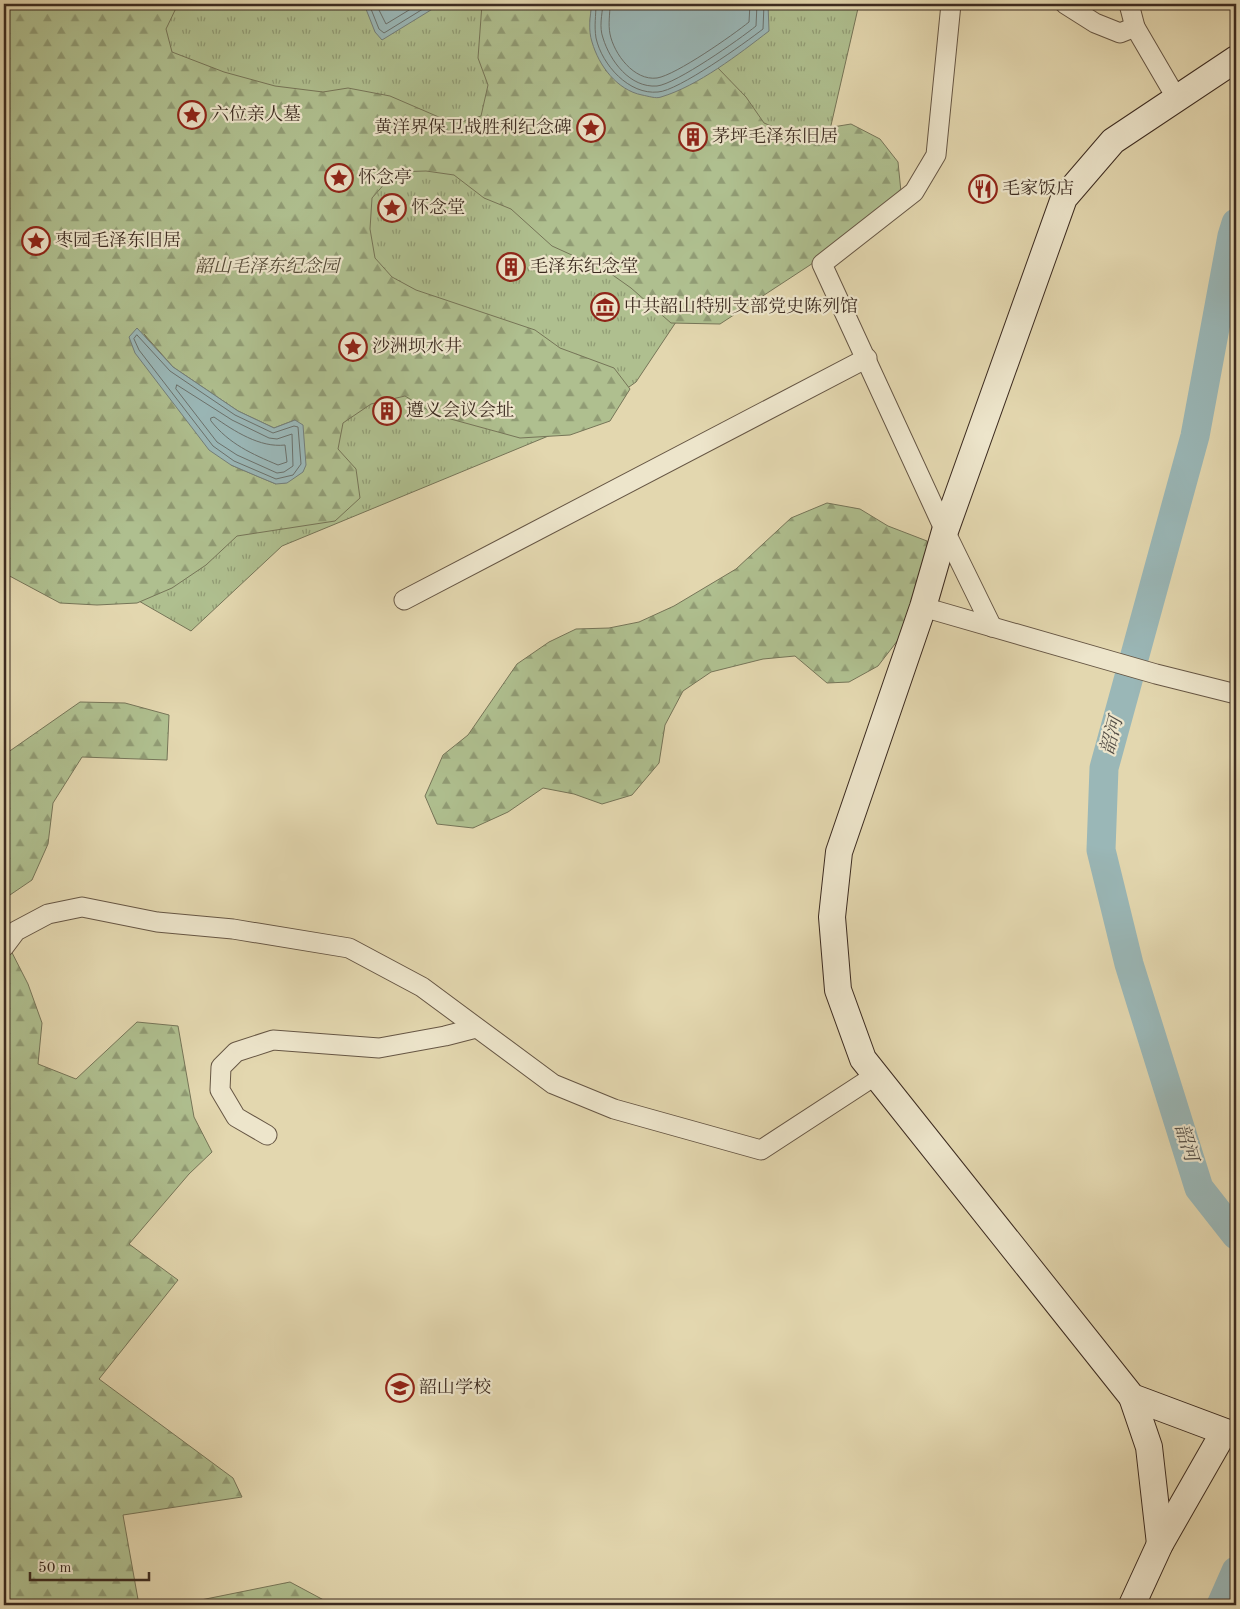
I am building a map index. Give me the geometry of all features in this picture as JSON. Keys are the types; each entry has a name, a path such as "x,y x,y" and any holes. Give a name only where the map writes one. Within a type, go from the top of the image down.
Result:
{"main road":[{"path":"1160,1544 1149,1447 1132,1397 863,1059 838,990 832,917 839,852 923,607 945,531 1064,198 1113,141 1236,59"},
{"path":"1132,1397 1230,1434 1160,1544 1132,1605"}],"street":[{"path":"951,4 936,155 914,192 822,264 867,358 945,531 992,627"},
{"path":"1064,4 1096,23 1120,33 1135,27"},
{"path":"1129,4 1135,27 1177,99"},
{"path":"404,600 867,358"},
{"path":"923,607 1156,674 1236,694"},
{"path":"4,947 16,931 40,918 48,914 82,907 157,922 233,929 349,948 422,987 553,1084 614,1109 761,1150 876,1075"},
{"path":"268,1135 236,1117 220,1090 221,1067 236,1052 273,1040 379,1048 445,1036 476,1028"}],"green space":[{"name":"韶山毛泽东纪念园","path":"4,4 178,4 166,29 172,52 224,72 275,86 323,92 348,88 390,96 455,124 481,116 488,85 478,58 482,4 592,4 590,21 606,71 692,82 717,67 746,97 764,123 790,134 851,124 880,139 898,162 901,192 836,248 720,324 671,323 631,288 607,271 552,246 511,209 484,198 454,175 426,171 395,172 372,198 370,229 375,258 392,277 416,290 535,330 560,348 614,368 630,389 610,421 570,435 520,438 436,415 405,396 371,404 343,423 338,449 356,469 360,498 335,521 237,536 206,565 172,588 137,603 97,605 60,603 4,573","holes":["144,334 173,367 238,411 274,428 295,420 276,484 231,465"]},
{"name":"韶山毛泽东纪念园","path":"22,4 859,4 829,134 680,316 636,382 575,425 282,546 191,631 111,585 4,17"},
{"path":"827,503 860,509 888,526 927,541 930,556 898,640 878,666 849,682 827,683 795,656 763,659 711,672 683,691 665,725 659,763 632,795 602,804 574,794 543,788 508,812 473,828 437,824 425,796 443,755 468,735 517,664 549,642 576,629 609,628 639,622 674,606 736,569 791,518"},
{"path":"80,702 125,703 169,715 167,760 82,757 53,803 48,844 32,880 4,899 4,755"},
{"path":"4,937 28,984 42,1023 38,1064 76,1079 137,1022 178,1026 194,1117 212,1152 189,1174 129,1244 178,1280 99,1379 233,1478 242,1497 123,1515 139,1605 4,1605"},
{"path":"290,1582 333,1605 176,1605"}],"water":[{"path":"364,4 439,5 382,40 375,32"},
{"path":"592,4 768,4 769,31 704,77 675,92 654,98 625,88 610,76 604,68 595,51 590,33"},
{"path":"137,328 173,367 238,411 274,428 295,420 303,425 306,465 303,472 287,483 276,484 231,465 209,450 135,353 129,337"}],"waterway":[{"name":"韶河","path":"1236,223 1195,436 1104,768 1101,850 1129,964 1199,1188 1236,1235"},
{"name":"韶河","path":"1221,1605 1236,1571"}],"place":[{"name":"六位亲人墓","path":"192,115"},
{"name":"黄洋界保卫战胜利纪念碑","path":"591,128"},
{"name":"茅坪毛泽东旧居","path":"693,137"},
{"name":"怀念亭","path":"339,178"},
{"name":"毛家饭店","path":"983,189"},
{"name":"怀念堂","path":"392,208"},
{"name":"枣园毛泽东旧居","path":"36,241"},
{"name":"毛泽东纪念堂","path":"511,267"},
{"name":"中共韶山特别支部党史陈列馆","path":"605,307"},
{"name":"沙洲坝水井","path":"353,347"},
{"name":"遵义会议会址","path":"387,411"},
{"name":"韶山学校","path":"400,1388"}]}
